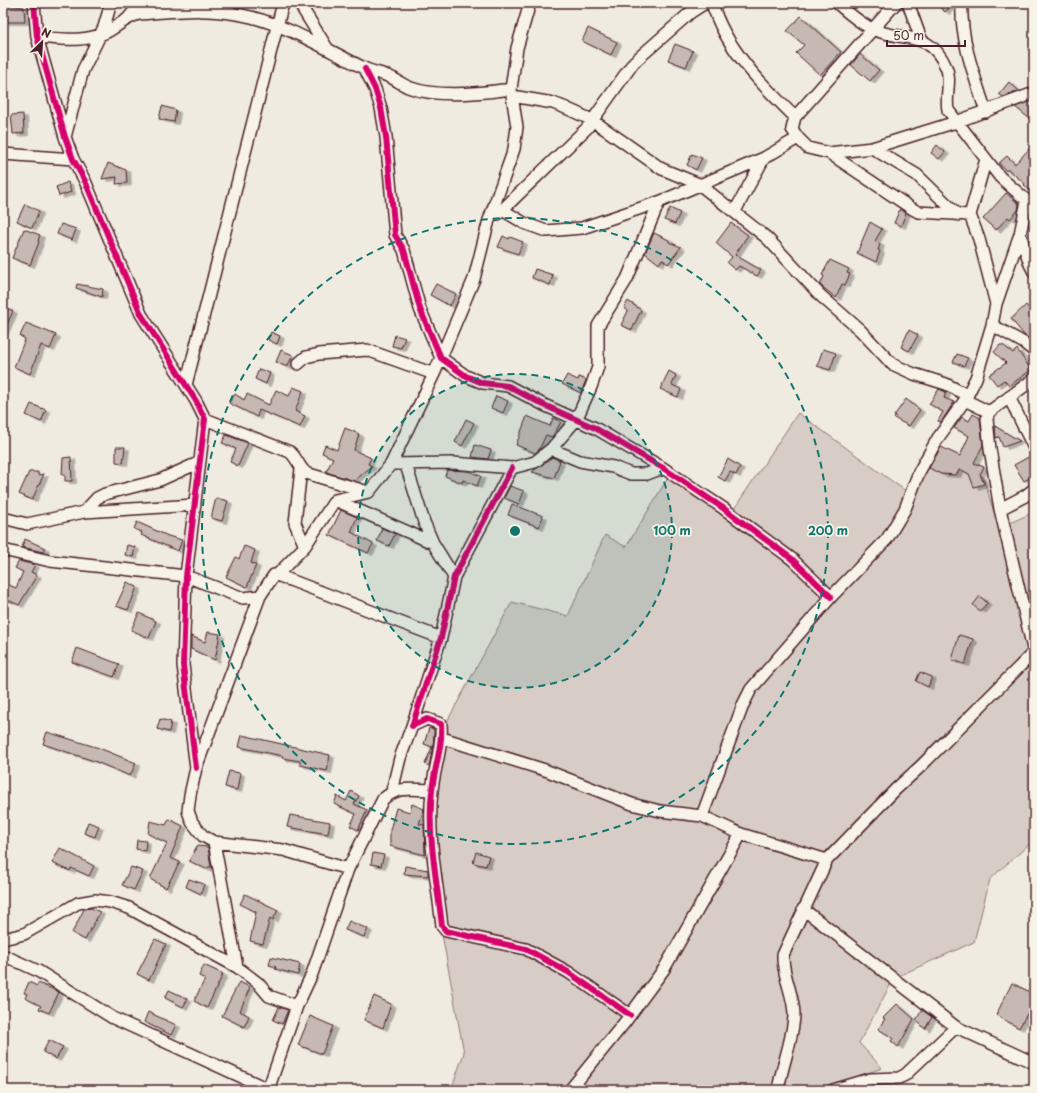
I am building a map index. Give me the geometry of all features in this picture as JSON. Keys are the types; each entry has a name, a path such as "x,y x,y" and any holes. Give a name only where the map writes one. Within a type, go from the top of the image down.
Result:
{"street":[{"path":"34,3 37,37 65,137 73,159 85,181 141,314 186,385 205,420 198,463 186,576 183,665 196,768"},
{"path":"65,137 83,70 100,34 111,3"},
{"path":"37,37 74,40 92,38 121,24 141,3"},
{"path":"186,385 283,3"},
{"path":"299,3 327,48"},
{"path":"348,868 283,850 214,842 203,836 192,822 188,810 196,768 260,596 274,575 277,575 305,546 335,500 369,492 391,464 441,358 474,280 490,220 514,149 517,127 512,92 516,54 530,3"},
{"path":"490,220 504,211 587,128 634,62 691,12 705,3"},
{"path":"712,3 717,20 761,84 795,117"},
{"path":"702,816 748,693 831,597 887,540 904,509 918,472 938,438 966,397 976,378 992,325 996,304 1031,204 1000,177 948,110 946,101 947,69 938,51 921,39 889,35 873,29 837,3"},
{"path":"896,3 795,117 792,129 798,138 808,148 829,153 872,148 986,112 1034,92"},
{"path":"908,3 921,39"},
{"path":"962,3 961,18 970,60 986,112"},
{"path":"129,17 139,14 213,10 251,17 278,26 327,48 365,69 389,76 412,88 430,92 478,94 512,92 553,103 592,120 662,169 699,184 735,211 767,238 821,296 860,330 892,364 914,374 946,384 989,412"},
{"path":"365,69 375,89 381,108 387,144 395,235 404,250 420,309 441,358 466,376 483,383 508,386 595,428 663,468 723,508 792,559 831,597"},
{"path":"504,211 524,223 546,231 582,228 659,202 764,158 798,138"},
{"path":"872,148 917,175 964,215 979,239 996,304"},
{"path":"829,153 918,212 964,215"},
{"path":"3,154 73,159"},
{"path":"735,211 764,158"},
{"path":"964,215 986,159"},
{"path":"391,464 406,465 453,463 512,468 535,462 552,449 576,420 591,387 598,367 598,326 627,279 659,202"},
{"path":"1020,234 1034,272"},
{"path":"992,325 1024,343 1034,351"},
{"path":"298,364 306,357 319,354 367,350 434,374"},
{"path":"778,1090 794,1014 792,999 783,968 783,955 827,860 1034,652 1000,509 990,449 987,419 989,412 1034,379"},
{"path":"1008,397 1034,448"},
{"path":"205,420 290,452 296,457 301,469 295,523 305,546"},
{"path":"552,449 580,460 613,467 631,474 647,474 663,468"},
{"path":"84,512 97,498 105,494 160,480 198,463"},
{"path":"406,465 424,522 433,543 454,576"},
{"path":"392,792 400,758 441,638 454,576 512,468"},
{"path":"301,469 312,476 369,492"},
{"path":"1000,509 1034,489"},
{"path":"335,500 433,543"},
{"path":"3,518 27,524 84,512 194,505"},
{"path":"3,550 50,561 186,576 243,598 260,596"},
{"path":"277,575 441,638"},
{"path":"412,726 427,719 441,724 442,738 432,790 431,828 442,926 444,929 526,949 568,972 630,1015"},
{"path":"442,738 545,770 632,804 660,811 702,816 741,834 827,860"},
{"path":"3,955 38,971 113,1018 268,1090 297,1006 312,974 348,868 383,799 392,792 402,789 432,790"},
{"path":"570,1090 630,1015 664,969 741,834"},
{"path":"214,842 236,967"},
{"path":"3,939 24,934 78,903 95,900 110,902 129,908 236,967 258,983 269,996 297,1006"},
{"path":"803,909 956,1027 1034,1063"},
{"path":"833,1090 870,1079 899,1078 905,1075 956,1027"}],"shaded area":[{"path":"798,413 907,492 936,447 983,477 999,528 1034,512 1034,840 990,879 974,942 894,978 859,1043 882,1068 819,1090 451,1090 464,1053 441,929 434,786 443,729 512,602 568,616 605,535 626,547 669,476 728,518"}],"building":[{"path":"935,3 954,3 945,12"},
{"path":"3,5 24,7 25,22 3,22"},
{"path":"801,16 841,52 820,75 796,53 804,45 787,31"},
{"path":"588,28 617,42 611,55 582,41"},
{"path":"675,44 693,51 686,67 668,60"},
{"path":"860,54 879,70 870,81 851,65"},
{"path":"1009,82 1019,91 1003,97 999,94"},
{"path":"1032,101 1034,103 1034,114 1030,119 1015,107"},
{"path":"162,106 176,110 174,122 159,119"},
{"path":"23,114 24,133 13,134 11,115"},
{"path":"937,145 945,152 939,159 931,153"},
{"path":"1030,148 1034,152 1034,194 1024,185 1025,184 1008,169 1006,171 999,163 1007,156 1015,164"},
{"path":"692,154 702,158 696,170 687,165"},
{"path":"108,163 126,170 127,183 116,184 117,177 102,179"},
{"path":"68,182 71,192 59,196 56,187"},
{"path":"1006,193 1019,204 1018,210 1010,219 1008,217 996,230 983,219"},
{"path":"25,204 39,211 32,228 17,221"},
{"path":"670,208 680,213 675,224 664,220"},
{"path":"900,209 906,213 901,226 894,223"},
{"path":"870,222 882,229 875,241 880,244 878,250 880,251 876,262 857,253"},
{"path":"731,223 748,235 735,255 761,270 757,276 739,266 735,270 727,263 732,257 716,243"},
{"path":"61,224 76,229 72,240 57,234"},
{"path":"24,229 40,235 39,242 30,265 12,258"},
{"path":"654,233 681,247 668,264 662,259 659,264 645,253"},
{"path":"503,236 523,242 518,254 498,247"},
{"path":"830,260 849,269 847,273 850,274 845,285 842,284 836,298 820,285 824,276 822,275"},
{"path":"535,269 553,275 550,285 532,278"},
{"path":"77,284 103,289 102,297 76,288"},
{"path":"436,284 456,294 450,306 430,295"},
{"path":"628,301 641,310 632,330 621,325 628,311 624,308"},
{"path":"1026,305 1034,313 1034,342 1024,335 1011,319"},
{"path":"3,307 13,311 3,334"},
{"path":"26,323 56,335 50,349 41,345 30,374 14,367 25,339 20,336"},
{"path":"909,330 918,335 909,351 901,347"},
{"path":"271,332 280,336 277,344 268,340"},
{"path":"395,335 405,338 401,348 392,346"},
{"path":"1000,345 1003,345 1013,353 1017,349 1031,370 1009,386 1004,380 997,385 989,375 1006,363 994,352"},
{"path":"823,349 836,353 830,370 817,366"},
{"path":"281,350 293,355 287,367 276,362"},
{"path":"957,354 968,358 964,366 953,362"},
{"path":"259,369 270,373 266,384 255,379"},
{"path":"669,371 676,375 672,385 681,389 678,397 660,389"},
{"path":"567,375 578,380 579,377 586,380 581,393 562,384"},
{"path":"293,387 303,391 295,411 305,416 300,427 259,410 257,417 229,403 235,394 244,400 247,394 269,405 276,390 289,396"},
{"path":"939,389 946,392 944,398 954,402 941,422 938,421 943,412 929,404"},
{"path":"496,396 508,401 503,413 491,408"},
{"path":"906,399 920,410 909,426 894,418"},
{"path":"31,404 46,410 41,422 26,415"},
{"path":"973,414 980,418 983,445 974,463 984,467 980,474 984,484 974,487 969,474 960,469 956,475 941,474 929,468 941,447 960,456 969,436 954,428 962,417 969,421"},
{"path":"527,416 550,426 553,418 561,422 552,437 546,435 539,450 535,453 516,445"},
{"path":"466,419 474,423 462,446 455,442"},
{"path":"995,426 1020,441 1003,447 999,437 996,438"},
{"path":"345,428 359,434 354,450 371,458 368,464 372,466 354,481 326,472 333,458 322,453 325,445 337,450"},
{"path":"226,435 248,443 238,466 230,462 236,449 222,443"},
{"path":"475,445 491,450 488,459 472,457"},
{"path":"116,447 125,447 123,463 116,462"},
{"path":"1032,455 1034,459 1034,476 1024,481 1014,465"},
{"path":"71,457 72,481 65,481 65,475 62,475 63,458"},
{"path":"552,457 560,461 554,478 532,472"},
{"path":"728,459 740,467 736,475 730,472 725,481 718,477"},
{"path":"447,470 468,471 481,476 477,486 463,480 462,483 445,476"},
{"path":"29,472 38,472 38,475 44,474 32,500 19,494"},
{"path":"510,486 524,491 519,504 504,498"},
{"path":"216,498 228,501 222,521 211,518"},
{"path":"512,504 543,516 539,527 508,515"},
{"path":"341,510 357,517 351,532 373,544 368,553 329,535"},
{"path":"137,522 168,536 182,540 178,551 141,535 142,532 134,529"},
{"path":"382,528 395,534 389,546 377,541"},
{"path":"25,539 45,548 43,552 22,547"},
{"path":"127,545 135,547 133,557 125,555"},
{"path":"244,546 255,550 251,563 256,565 247,587 226,577 236,557 239,559"},
{"path":"19,561 35,565 31,572 37,575 19,605 3,598 9,585 16,588 23,572 15,568"},
{"path":"127,582 137,587 128,610 116,606"},
{"path":"980,596 987,603 980,611 973,605"},
{"path":"139,613 156,621 149,638 131,630"},
{"path":"208,632 220,634 215,660 191,649 191,636 205,642"},
{"path":"959,635 973,639 965,664 952,660"},
{"path":"77,648 119,664 114,677 72,662"},
{"path":"920,672 932,677 928,687 916,681"},
{"path":"160,719 171,722 169,732 157,729"},
{"path":"429,728 434,729 434,732 433,748 429,766 425,764 432,747 424,744"},
{"path":"47,732 99,748 136,763 130,776 94,761 43,744"},
{"path":"242,735 330,755 327,771 300,765 300,761 282,758 283,756 239,747"},
{"path":"229,771 240,773 237,790 225,787"},
{"path":"351,791 359,796 354,804 367,810 358,830 350,826 356,814 334,804 337,796 346,801"},
{"path":"412,804 424,809 419,824 424,825 425,855 390,846 390,830 396,808 410,812"},
{"path":"290,815 330,822 328,834 287,827"},
{"path":"169,819 183,826 170,858 180,862 166,888 150,879 167,843 148,834 150,821 166,825"},
{"path":"88,822 99,826 95,837 84,833"},
{"path":"137,840 146,841 145,851 136,849"},
{"path":"197,846 208,847 211,867 206,869 189,861"},
{"path":"60,848 94,866 89,876 71,868 70,871 52,863"},
{"path":"476,852 489,856 486,866 473,863"},
{"path":"373,853 384,855 381,866 371,864"},
{"path":"405,866 428,870 428,876 404,874"},
{"path":"131,867 143,871 134,890 122,885"},
{"path":"189,879 204,884 201,894 186,887"},
{"path":"245,894 278,910 273,920 270,918 263,944 250,941 256,912 240,904"},
{"path":"91,908 100,912 85,940 72,933 84,909"},
{"path":"349,921 368,929 364,937 345,930"},
{"path":"155,939 166,944 149,980 137,974"},
{"path":"271,957 300,964 298,975 275,969 276,967 269,965"},
{"path":"204,965 223,974 207,1008 194,1001 205,979 199,976"},
{"path":"29,982 37,986 38,983 59,992 49,1013 39,1009 41,1006 25,998 27,994 24,993"},
{"path":"239,982 250,987 240,1011 249,1016 244,1027 222,1016"},
{"path":"1012,983 1034,994 1034,1012 1030,1009 1019,1028 996,1015"},
{"path":"169,990 188,999 183,1007 165,998"},
{"path":"374,996 391,1004 383,1028 364,1020"},
{"path":"897,1004 914,1019 898,1047 891,1041 893,1038 878,1029 885,1019 883,1018"},
{"path":"279,1007 288,1010 282,1024 273,1020"},
{"path":"922,1010 932,1017 925,1029 916,1020"},
{"path":"148,1012 176,1025 171,1035 144,1022"},
{"path":"310,1016 333,1026 322,1054 298,1045"},
{"path":"49,1040 63,1047 56,1059 43,1052"}],"cycle path":[{"path":"34,3 37,37 65,137 73,159 85,181 141,314 196,401 205,419 186,576 183,665 196,768"},
{"path":"365,69 375,89 381,108 386,137 395,235 404,250 420,309 441,358 466,376 483,383 508,386 544,405 595,428 663,468 723,508 792,559 831,597"},
{"path":"512,468 454,577 441,638 412,726 427,719 441,724 440,749 432,791 431,824 433,858 442,926 446,931 526,949 568,972 630,1015"}]}
